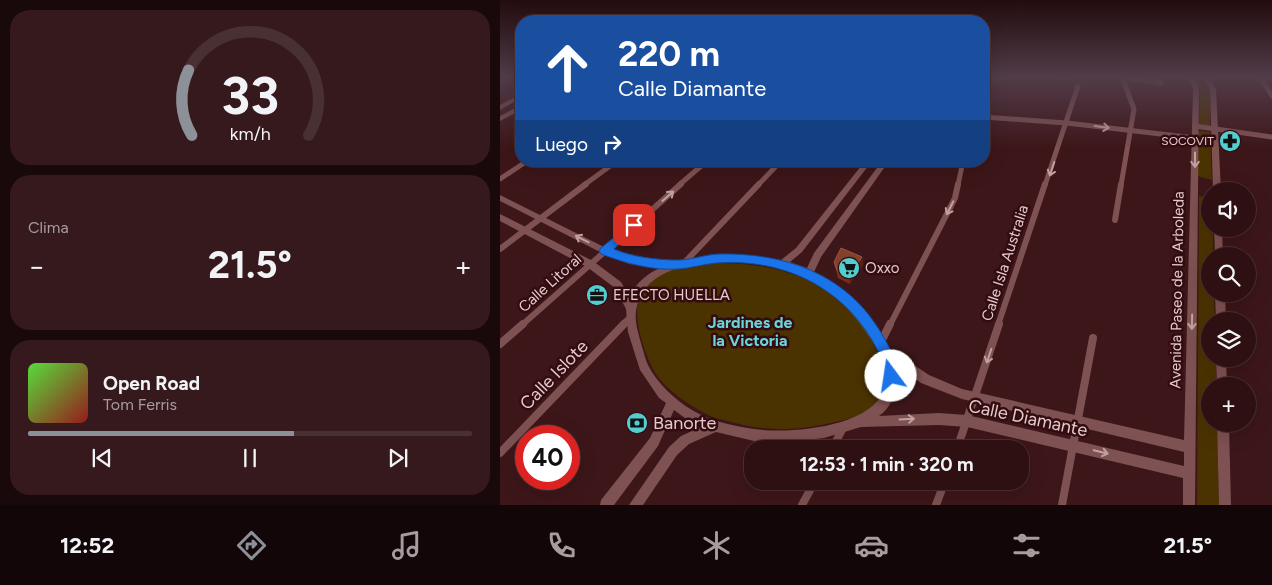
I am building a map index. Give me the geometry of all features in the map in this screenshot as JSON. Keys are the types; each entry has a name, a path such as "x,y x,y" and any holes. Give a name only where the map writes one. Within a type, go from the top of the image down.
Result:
{"street":[{"path":"500,108 513,101"},
{"name":"Calle Isla Australia","path":"960,440 1074,101"},
{"path":"1115,220 1131,130 1133,101"},
{"name":"Avenida Paseo de la Arboleda","path":"1189,505 1196,101"},
{"path":"1213,101 1217,182"},
{"path":"500,119 515,110"},
{"path":"990,117 1067,122 1195,138"},
{"path":"1195,126 1272,137"},
{"path":"500,179 518,167"},
{"path":"500,249 609,167"},
{"name":"Calle Litoral","path":"500,344 700,167"},
{"path":"630,313 636,292 648,279 664,270 681,264 775,167"},
{"path":"782,264 799,250 864,167"},
{"path":"809,273 817,254 882,167"},
{"path":"883,347 955,198 962,167"},
{"path":"500,198 605,251 629,260 681,264 728,258 752,259 782,264 809,273 836,290 854,306 883,347 891,376 888,398 872,416 858,423 810,436 775,438 739,434 714,426 691,415 662,394 644,367 638,353 630,313 618,286 590,264 500,217"},
{"name":"Calle Islote","path":"500,453 630,313"},
{"path":"1062,505 1093,338"},
{"name":"Calle Diamante","path":"883,347 931,382 975,398 1190,447"},
{"path":"606,505 654,442 672,402"},
{"name":"Calle Diamante","path":"858,423 939,419 967,422 1189,473"},
{"path":"635,505 673,451 685,440 714,426"},
{"path":"837,440 843,428"},
{"path":"1223,432 1225,505"},
{"path":"802,505 810,490"},
{"path":"936,505 942,490"}],"shaded area":[{"path":"1200,101 1210,101 1210,126 1199,124"},
{"path":"1198,131 1210,132 1212,180 1198,176"},
{"path":"1199,196 1201,196 1201,237 1213,237 1213,247 1201,247 1201,302 1214,302 1215,312 1201,312 1201,367 1216,367 1216,377 1201,377 1201,432 1217,432 1219,505 1197,505"},
{"path":"702,263 730,263 782,271 805,279 827,291 846,307 863,328 878,353 884,372 884,385 876,403 864,412 843,420 796,429 772,429 748,426 712,417 672,392 656,374 647,356 638,322 638,300 642,292 654,279 677,268"}],"building":[{"path":"841,248 862,257 849,276 837,270 834,262"}],"place":[{"name":"SOCOVIT","path":"1230,141"},
{"name":"Oxxo","path":"849,268"},
{"name":"EFECTO HUELLA","path":"597,295"},
{"name":"Banorte","path":"637,423"}],"district":[{"name":"Jardines de la Victoria","path":"750,331"}],"route":[{"path":"634,225 605,251 629,260 678,265 717,258 752,259 797,268 814,276 844,297 862,315 881,342 890,366 891,376"}]}
